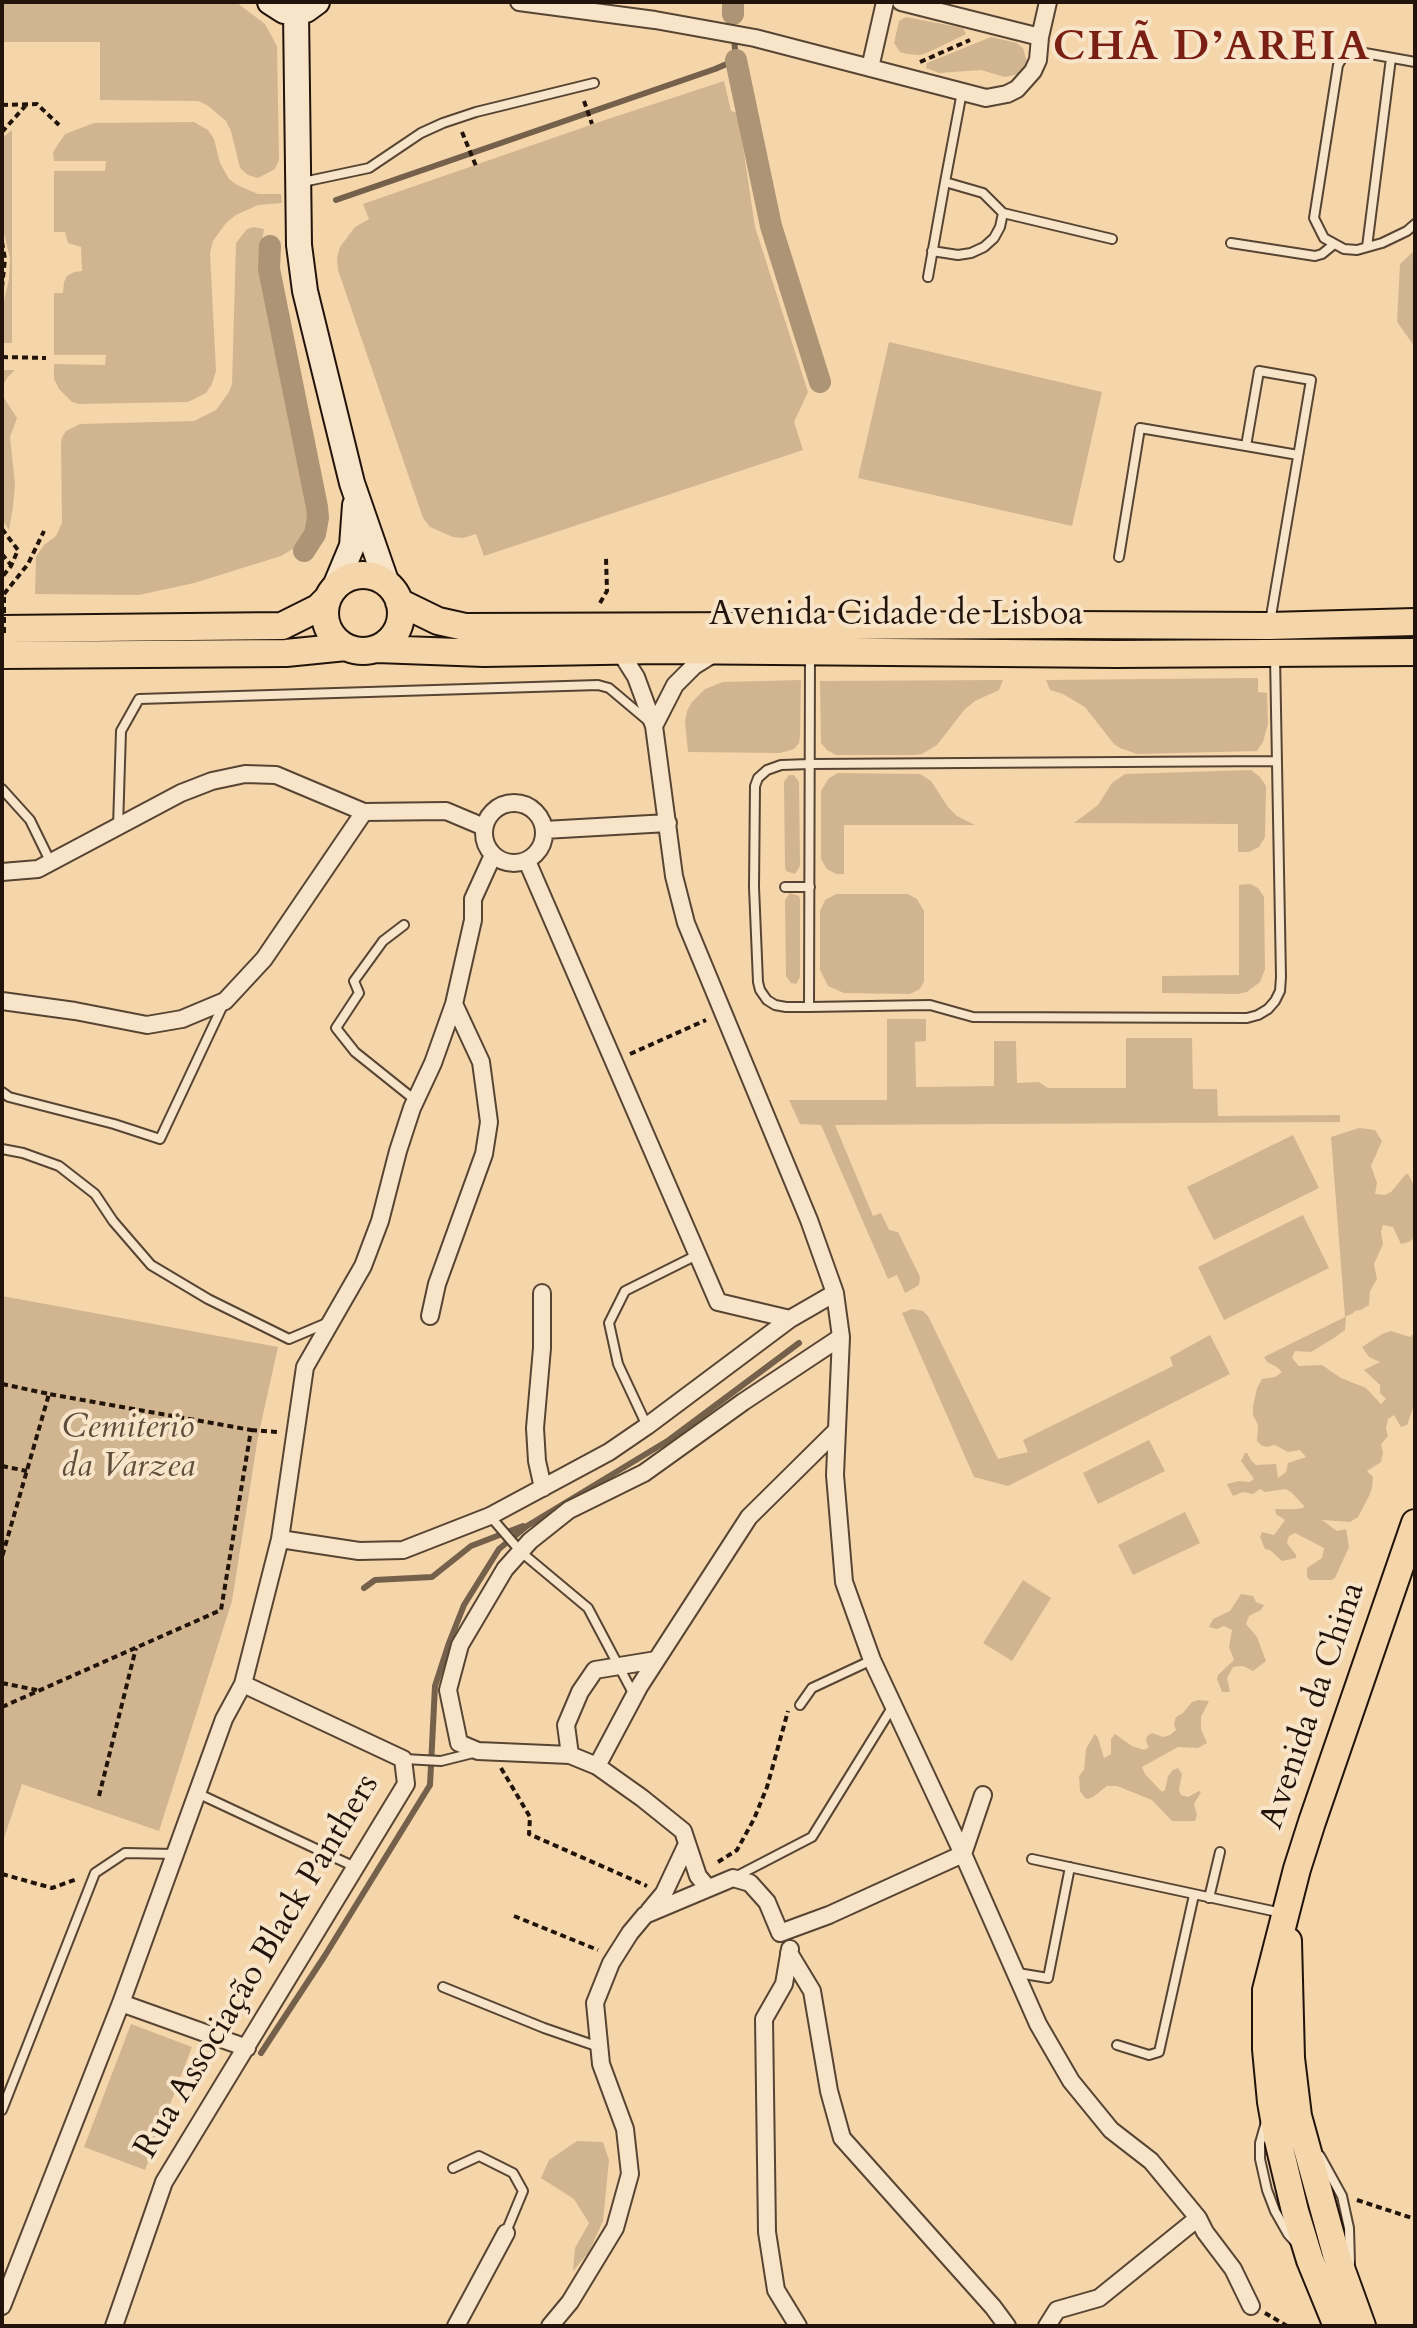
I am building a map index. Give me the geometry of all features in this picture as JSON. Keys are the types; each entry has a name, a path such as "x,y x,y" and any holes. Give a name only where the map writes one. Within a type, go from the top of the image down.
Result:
{"main road":[{"path":"3,639 282,626 318,608 343,581 365,575 393,593 401,613 395,635 377,649 361,652 336,641 326,621 331,594"},
{"name":"Avenida Cidade de Lisboa","path":"393,593 438,621 465,627 1269,626 1415,622"},
{"path":"3,639 286,653 346,647"},
{"name":"Avenida Cidade de Lisboa","path":"377,649 484,653 1415,652"},
{"name":"Avenida da China","path":"1337,2326 1310,2260 1285,2174 1271,2102 1266,2049 1266,1990 1312,1822 1414,1529"},
{"name":"Avenida da China","path":"1287,1914 1291,2058 1298,2116 1312,2174 1362,2326"}],"street":[{"path":"270,2 284,11 306,7 297,183 299,245 305,291 352,483 393,593"},
{"path":"519,2 655,20 755,38 986,98 1007,94 1026,82 1038,60 1048,2"},
{"path":"870,68 885,2"},
{"path":"901,2 1040,37"},
{"path":"331,594 352,546 355,510 352,483"},
{"path":"616,651 636,677 654,726 674,876 686,923 809,1220 835,1293 841,1337 835,1475 844,1582 872,1660 1038,2024 1071,2081 1111,2130 1151,2161 1198,2218 1233,2269 1251,2306"},
{"path":"654,726 675,685 694,666 717,652"},
{"path":"2,872 38,869 181,793 212,781 245,774 276,775 364,812 446,811 484,827"},
{"path":"511,803 529,807 537,813 544,830 540,849 527,861 509,863 493,855 484,837 484,827 494,810 511,803"},
{"path":"2,1001 147,1025 182,1019 225,1001 264,959 364,812"},
{"path":"544,830 668,823"},
{"path":"2,2306 121,2003 224,1719 243,1684 280,1539 305,1367 363,1266 380,1221 398,1151 454,1004 473,920 473,899 493,855"},
{"path":"527,861 718,1302 790,1319"},
{"path":"430,1316 437,1284 484,1154 489,1122 481,1062 454,1004"},
{"path":"542,1293 542,1348 535,1428 543,1488"},
{"path":"280,1539 359,1551 403,1550 490,1516 609,1452 790,1319 835,1293"},
{"path":"703,1882 683,1831 597,1766 570,1755 485,1752 459,1743 448,1690 460,1645 505,1569 530,1541 569,1510 644,1473 841,1337"},
{"path":"597,1766 634,1695 749,1517 835,1432"},
{"path":"570,1755 566,1725 580,1692 595,1670 656,1660"},
{"name":"Rua Associação Black Panthers","path":"114,2326 164,2182 406,1784 411,1760 243,1684"},
{"path":"645,1915 703,1882 733,1878 750,1883 767,1902 780,1933 796,1929 963,1854 983,1795"},
{"path":"550,2326 570,2302 615,2228 630,2174 625,2129 601,2064 595,2003 615,1957 630,1933 664,1893 687,1844"},
{"path":"796,1929 784,1984 764,2019 767,2232 776,2290 798,2326"},
{"path":"789,1953 812,1991 829,2091 842,2138 1007,2326"},
{"path":"121,2003 247,2048"},
{"path":"1047,2326 1057,2310 1099,2298 1198,2218"},
{"path":"456,2326 506,2233"}],"lane":[{"path":"1415,62 1365,53 1343,57 1338,65 1314,218 1324,238 1333,245 1357,250 1395,238 1415,224"},
{"path":"1367,247 1391,58"},
{"path":"297,183 369,168 421,133 457,118 594,83"},
{"path":"928,277 962,92"},
{"path":"945,182 983,193 1003,213 1112,239"},
{"path":"932,251 958,255 984,247 994,238 1003,213"},
{"path":"1231,243 1315,256 1333,245"},
{"path":"1246,446 1259,371 1311,380 1269,626"},
{"path":"1119,557 1140,428 1298,455"},
{"path":"809,651 809,1007"},
{"path":"1275,653 1277,761 1281,977 1280,991 1268,1009 1247,1018 973,1017 930,1005 786,1007 767,1000 760,990 754,887 755,786 767,770 810,764 1277,761"},
{"path":"118,828 121,731 139,699 598,685 609,688 654,726"},
{"path":"2,789 30,820 51,863"},
{"path":"754,887 765,887"},
{"path":"785,887 810,887"},
{"path":"404,925 383,941 354,981 359,993 336,1028 355,1052 416,1100"},
{"path":"2,1092 9,1097 160,1139 225,1001"},
{"path":"2,1149 59,1166 95,1194 113,1221 151,1265 208,1299 289,1339 334,1321"},
{"path":"647,1426 618,1364 609,1323 625,1291 697,1255"},
{"path":"490,1516 521,1552 588,1608 634,1695"},
{"path":"800,1705 812,1688 872,1660"},
{"path":"733,1878 812,1837 894,1705"},
{"path":"411,1760 441,1761 485,1752"},
{"path":"197,1793 355,1867"},
{"path":"1209,1898 1220,1852"},
{"path":"2,2110 95,1873 125,1853 175,1854"},
{"path":"1032,1859 1287,1914"},
{"path":"1016,1973 1048,1978 1070,1867"},
{"path":"1117,2045 1149,2055 1159,2052 1194,1895"},
{"path":"443,1987 599,2047"},
{"path":"1298,2116 1342,2196 1351,2249 1348,2288"},
{"path":"453,2168 479,2156 513,2173 523,2191 506,2233"}],"path":[{"path":"892,74 1001,27"},
{"path":"579,87 592,124"},
{"path":"2,132 28,104"},
{"path":"2,105 37,104 59,125"},
{"path":"457,118 476,166"},
{"path":"2,242 5,259 2,287"},
{"path":"2,357 46,358"},
{"path":"2,529 18,550 2,577"},
{"path":"3,639 4,594 28,564 44,531"},
{"path":"2,554 11,566"},
{"path":"592,627 592,616 607,591 606,558"},
{"path":"614,1062 723,1012"},
{"path":"2,1384 251,1430 294,1433"},
{"path":"2,1557 49,1394"},
{"path":"2,1707 221,1610 251,1430"},
{"path":"2,1466 27,1471"},
{"path":"2,1527 10,1529"},
{"path":"99,1796 136,1648"},
{"path":"2,1683 39,1690"},
{"path":"703,1882 737,1850 754,1819 767,1787 789,1708 800,1705"},
{"path":"485,1752 530,1817 529,1834 664,1893"},
{"path":"2,1874 52,1888 95,1873"},
{"path":"514,1916 615,1957"},
{"path":"1342,2196 1415,2219"},
{"path":"1251,2306 1287,2326"}],"green space":[{"path":"2,2 236,2 265,24 277,46 279,160 275,169 258,178 240,168 226,121 198,101 100,100 100,42 2,42"},
{"path":"906,17 963,28 966,34 929,52 907,54 900,52 894,43 899,21"},
{"path":"991,37 1017,43 1023,48 1027,62 1019,74 1005,77 981,70 939,73 926,68 927,63"},
{"path":"724,81 731,111 738,113 755,227 808,392 794,422 803,450 484,556 476,534 453,537 430,527 423,518 338,270 340,247 355,227 369,219 363,204"},
{"path":"194,122 208,130 214,139 220,163 229,179 258,194 281,194 282,203 258,205 236,215 213,241 210,253 216,371 212,384 206,393 188,402 72,402 54,379 54,364 105,365 106,355 54,355 54,293 63,293 67,276 82,271 81,247 68,243 65,232 54,232 54,171 105,171 106,161 54,161 53,152 65,134 94,123"},
{"path":"12,130 12,343 2,343 2,309 10,258 2,225 2,138"},
{"path":"247,229 264,229 262,276 309,498 310,527 306,537 301,544 281,556 194,583 139,595 35,594 36,557 44,545 56,536 62,523 61,444 66,431 80,424 194,421 216,410 229,392 232,384 236,243"},
{"path":"1415,250 1415,347 1397,322 1400,264"},
{"path":"889,342 1102,392 1072,526 858,478"},
{"path":"2,370 15,370 2,387"},
{"path":"2,387 4,398 17,418 10,437 15,484 9,530 2,519"},
{"path":"1258,678 1258,692 1267,693 1268,724 1257,751 1137,754 1114,744 1085,707 1050,690 1046,680"},
{"path":"801,680 800,736 794,749 780,753 688,752 687,711 705,689 723,682"},
{"path":"1003,680 999,690 965,709 937,745 922,754 836,755 821,743 820,681"},
{"path":"1251,770 1266,786 1265,837 1259,847 1249,852 1238,852 1238,824 1074,823 1098,805 1112,783 1125,774"},
{"path":"838,773 920,774 931,781 957,816 975,825 844,825 844,874 836,874 827,869 821,859 821,791 829,778"},
{"path":"789,775 794,775 799,782 800,866 795,874 786,871 785,866 784,782"},
{"path":"1250,884 1258,888 1264,897 1265,969 1260,982 1247,992 1238,994 1162,993 1162,976 1239,975 1239,885"},
{"path":"790,893 799,896 800,900 800,977 796,984 786,976 785,900"},
{"path":"836,894 908,894 917,899 924,911 924,981 920,989 910,994 844,993 828,986 820,970 820,911 825,900"},
{"path":"887,1019 926,1019 926,1041 915,1042 916,1087 994,1086 994,1041 1016,1041 1017,1083 1039,1082 1048,1088 1126,1088 1126,1038 1192,1038 1193,1089 1217,1089 1218,1116 1340,1115 1340,1122 835,1125 873,1216 881,1213 889,1230 898,1232 920,1277 919,1285 905,1293 897,1275 888,1279 821,1125 800,1124 789,1100 887,1100"},
{"path":"1359,1128 1375,1130 1382,1141 1371,1166 1377,1183 1375,1194 1391,1192 1406,1174 1413,1183 1415,1237 1401,1244 1393,1227 1383,1225 1383,1244 1374,1264 1377,1279 1370,1291 1369,1305 1346,1316 1345,1330 1334,1338 1311,1352 1295,1351 1292,1358 1299,1366 1322,1365 1341,1378 1366,1388 1381,1404 1386,1399 1380,1393 1380,1385 1364,1370 1380,1362 1369,1357 1362,1347 1391,1331 1410,1337 1415,1332 1414,1405 1407,1425 1401,1427 1394,1415 1388,1419 1388,1436 1381,1444 1381,1462 1367,1471 1373,1477 1372,1488 1358,1517 1350,1522 1322,1520 1337,1531 1346,1529 1349,1547 1335,1578 1310,1580 1307,1568 1322,1558 1324,1548 1295,1533 1289,1536 1287,1543 1296,1558 1282,1561 1265,1549 1260,1537 1262,1532 1274,1535 1285,1520 1276,1514 1275,1509 1305,1507 1285,1489 1265,1492 1260,1489 1253,1494 1243,1492 1233,1496 1227,1484 1254,1479 1241,1461 1245,1453 1256,1465 1276,1464 1278,1478 1286,1472 1288,1463 1306,1457 1300,1450 1288,1452 1275,1445 1261,1445 1257,1441 1258,1425 1253,1406 1262,1379 1275,1377 1282,1372 1264,1357 1345,1317 1331,1137"},
{"path":"1293,1135 1319,1188 1214,1240 1187,1187"},
{"path":"1303,1215 1329,1268 1224,1320 1198,1267"},
{"name":"Cemiterio da Varzea","path":"2,1296 278,1347 258,1437 232,1601 159,1831 22,1784 2,1844"},
{"path":"912,1309 923,1311 928,1316 998,1459 1028,1452 1023,1440 1173,1366 1170,1357 1210,1335 1230,1374 1008,1486 974,1477 902,1313"},
{"path":"1149,1440 1165,1471 1098,1504 1083,1473"},
{"path":"1185,1512 1200,1543 1133,1575 1118,1545"},
{"path":"1023,1580 1051,1598 1012,1661 983,1643"},
{"path":"1241,1594 1253,1596 1256,1602 1264,1605 1249,1616 1246,1624 1257,1637 1266,1661 1253,1671 1243,1666 1233,1667 1227,1678 1230,1692 1222,1692 1217,1679 1234,1660 1229,1647 1232,1630 1224,1626 1217,1629 1209,1627 1213,1619 1230,1611"},
{"path":"1198,1700 1209,1701 1201,1717 1201,1729 1207,1743 1198,1748 1178,1747 1142,1767 1162,1792 1168,1776 1178,1768 1182,1774 1181,1795 1188,1797 1201,1792 1194,1804 1195,1821 1172,1821 1152,1800 1117,1786 1107,1786 1093,1797 1085,1798 1080,1791 1079,1776 1084,1770 1086,1749 1095,1734 1104,1758 1111,1754 1111,1739 1115,1734 1144,1750 1149,1747 1147,1736 1152,1733 1163,1737 1170,1735 1176,1730 1176,1717"},
{"path":"131,2024 192,2047 145,2170 84,2147"},
{"path":"577,2141 603,2142 609,2160 603,2221 589,2252 573,2271 575,2248 589,2223 574,2199 541,2178 549,2160"}],"waterway":[{"path":"733,2 733,14"},
{"path":"336,200 715,69 736,60 734,38"},
{"path":"736,60 771,226 820,382"},
{"path":"270,246 269,269 317,507 315,534 304,551"},
{"path":"261,2053 430,1785 435,1686 464,1605 499,1549 527,1526 669,1440 799,1343"},
{"path":"364,1588 375,1580 432,1577 471,1546 523,1526"}],"district":[{"name":"CHÃ D’AREIA","path":"1212,49"}]}
